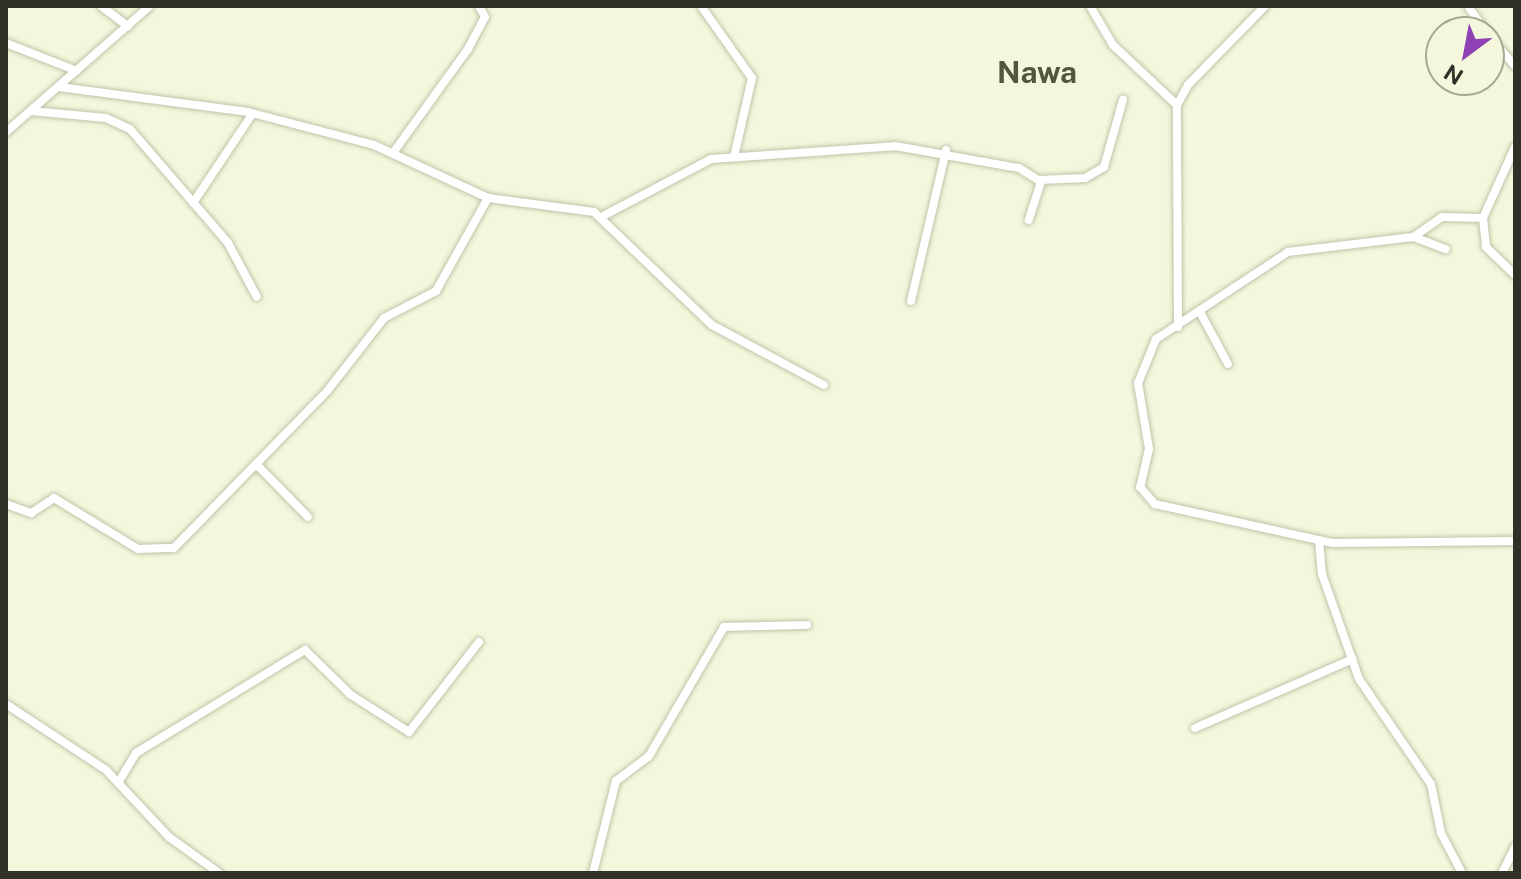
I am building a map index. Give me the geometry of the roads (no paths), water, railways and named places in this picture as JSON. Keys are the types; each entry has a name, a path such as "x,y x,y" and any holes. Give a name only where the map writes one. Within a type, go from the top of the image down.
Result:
{"street":[{"path":"101,6 128,26"},
{"path":"6,132 150,6"},
{"path":"393,153 468,49 485,17 479,6"},
{"path":"701,6 752,78 734,157"},
{"path":"1090,6 1113,45 1177,105"},
{"path":"1178,327 1177,105 1188,85 1265,6"},
{"path":"6,43 77,71"},
{"path":"59,87 253,113 393,153 488,198 603,216 712,325 824,385"},
{"path":"603,216 711,159 872,146 946,150 1008,164 1039,180 1085,178 1104,167 1123,100"},
{"path":"31,111 106,118 130,129 228,243 257,297"},
{"path":"193,203 253,113"},
{"path":"1515,147 1483,218 1486,247 1515,275"},
{"path":"911,301 946,150"},
{"path":"1029,220 1039,180"},
{"path":"6,504 31,513 49,497 138,549 174,548 328,390 384,318 436,291 488,198"},
{"path":"1413,237 1442,217 1483,218"},
{"path":"1446,249 1413,237 1288,252 1149,346 1140,371 1149,449 1142,494 1155,504 1319,540 1515,541"},
{"path":"1200,312 1228,364"},
{"path":"256,464 308,517"},
{"path":"1319,540 1322,574 1363,686 1431,784 1441,833 1462,873"},
{"path":"593,873 616,781 649,756 724,627 807,625"},
{"path":"118,783 136,753 305,650 351,695 409,732 479,642"},
{"path":"1195,728 1353,659"},
{"path":"6,704 118,783 169,837 219,873"},
{"path":"1502,873 1515,847"}],"district":[{"name":"Nawa","path":"1037,72"}]}
